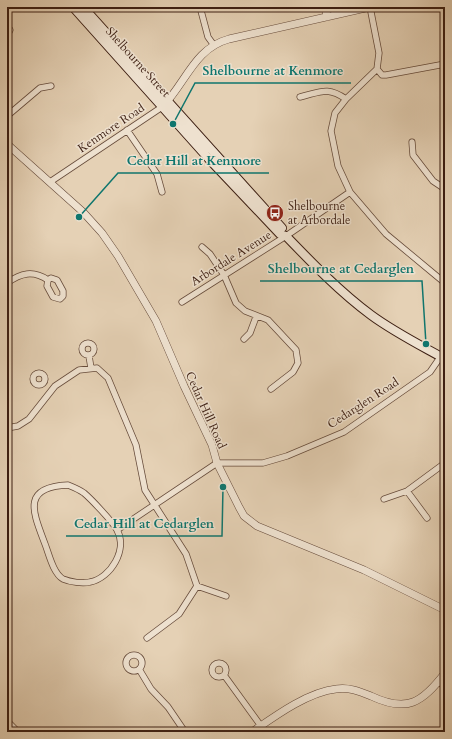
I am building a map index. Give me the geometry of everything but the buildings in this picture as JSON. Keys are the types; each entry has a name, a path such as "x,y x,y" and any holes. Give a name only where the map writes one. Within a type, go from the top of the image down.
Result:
{"main road":[{"name":"Shelbourne Street","path":"72,7 285,231 286,236 334,284 372,315 417,344 443,358"},
{"name":"Shelbourne Street","path":"83,7 165,104"}],"street":[{"path":"200,7 208,37 213,44"},
{"path":"325,7 327,17"},
{"name":"Kenmore Road","path":"50,182 165,104 195,62 213,44 370,7"},
{"path":"370,7 380,53 377,69 346,99 335,113 331,130 338,166 350,192 386,234 445,283"},
{"path":"7,26 10,30 7,36"},
{"path":"377,69 382,75 395,75 445,64"},
{"path":"7,116 40,88 51,86"},
{"path":"300,96 328,90 335,92 346,99"},
{"path":"127,130 157,174 162,192"},
{"path":"412,142 413,155 433,181 445,189"},
{"name":"Cedar Hill Road","path":"7,144 83,212 102,233 136,285 156,321 184,386 212,445 217,462 239,507 250,522 280,536 364,570 445,610"},
{"name":"Arbordale Avenue","path":"182,302 286,236 350,192"},
{"path":"202,247 210,254 224,275 236,303 245,311 268,320 296,350 298,363 293,372 271,389"},
{"path":"7,283 18,276 28,274 36,274 48,280"},
{"path":"244,339 250,333 256,316"},
{"path":"89,356 91,368"},
{"name":"Cedarglen Road","path":"217,462 263,463 287,456 344,432 430,372 443,358"},
{"path":"7,428 18,426 29,419 51,390 79,370 91,368 101,370 108,378 136,445 145,490 186,554 196,586 180,614 147,638"},
{"path":"43,384 51,390"},
{"path":"117,530 217,462"},
{"path":"384,499 407,491 445,464"},
{"path":"68,485 84,493 117,530 120,540 118,558 111,570 101,579 89,583 74,582 62,578 52,564 34,513 35,499 41,491 52,486 68,485"},
{"path":"407,491 427,518"},
{"path":"196,586 226,596"},
{"path":"139,669 151,689 168,707 186,732"},
{"path":"252,732 289,708 316,694 341,688 357,690 378,699 406,704 425,697 445,673"},
{"path":"224,675 261,726"},
{"path":"439,681 445,688"},
{"path":"7,721 18,732"}],"place":[{"name":"Shelbourne at Kenmore","path":"173,124"},
{"name":"Shelbourne at Arbordale","path":"275,213"},
{"name":"Cedar Hill at Kenmore","path":"79,217"},
{"name":"Shelbourne at Cedarglen","path":"426,344"},
{"name":"Cedar Hill at Cedarglen","path":"223,487"}]}
